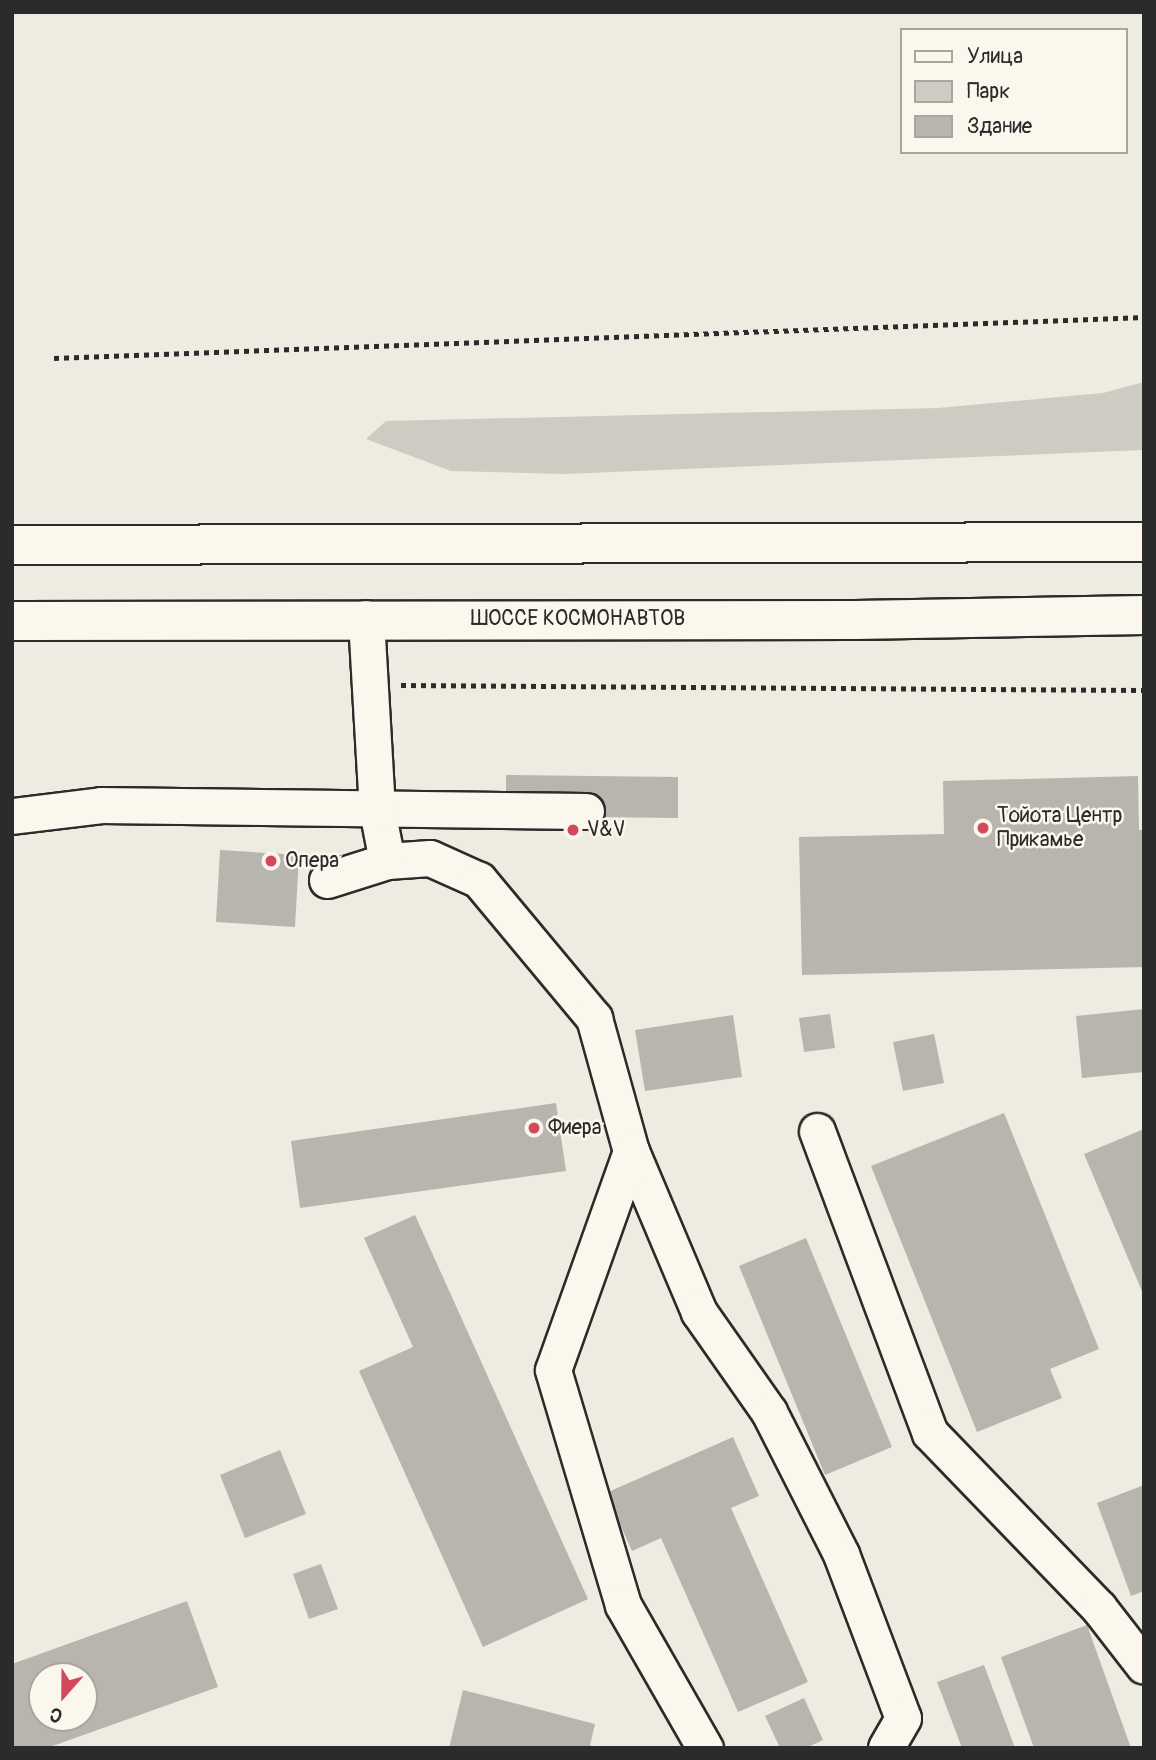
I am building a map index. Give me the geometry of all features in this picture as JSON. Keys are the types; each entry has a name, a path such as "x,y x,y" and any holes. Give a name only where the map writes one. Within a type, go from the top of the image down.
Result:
{"main road":[{"path":"12,545 1144,542"},
{"name":"ШОССЕ КОСМОНАВТОВ","path":"12,621 366,618 855,620 1144,615"}],"street":[{"path":"366,618 377,810 387,861"},
{"path":"12,800 101,805 586,811"},
{"path":"12,816 101,805"},
{"path":"327,880 387,861 430,858 479,880 594,1018 631,1151 699,1312 769,1412 841,1554 902,1718 886,1748"},
{"path":"817,1131 930,1433 1099,1608 1144,1666"},
{"path":"631,1151 553,1370 623,1605 705,1748"}],"path":[{"path":"54,358 1144,317"},
{"path":"400,685 1144,690"}],"green space":[{"path":"1144,382 1144,450 564,474 451,471 366,439 386,421 938,408 1103,393"}],"building":[{"path":"506,775 678,777 678,818 506,816"},
{"path":"1138,776 1139,830 1144,830 1144,967 802,975 799,837 944,834 943,781"},
{"path":"220,850 299,855 295,927 216,922"},
{"path":"1144,1009 1144,1072 1082,1078 1076,1016"},
{"path":"830,1014 835,1048 804,1052 799,1018"},
{"path":"733,1015 742,1077 645,1091 635,1030"},
{"path":"934,1034 944,1083 903,1091 893,1042"},
{"path":"556,1103 566,1171 300,1208 291,1141"},
{"path":"1004,1113 1099,1349 1050,1369 1062,1398 977,1432 871,1166"},
{"path":"1144,1129 1144,1296 1084,1154"},
{"path":"415,1215 588,1599 483,1647 359,1371 413,1347 364,1238"},
{"path":"806,1238 892,1447 825,1475 739,1266"},
{"path":"733,1437 759,1496 731,1508 808,1682 738,1712 661,1538 632,1551 606,1493"},
{"path":"280,1450 306,1514 245,1538 220,1475"},
{"path":"1144,1485 1144,1591 1131,1596 1097,1503"},
{"path":"321,1564 338,1609 309,1619 293,1574"},
{"path":"187,1601 218,1687 98,1730 98,1662 28,1662 28,1732 92,1732 47,1748 12,1748 12,1664"},
{"path":"1087,1625 1131,1748 1034,1748 1001,1657"},
{"path":"984,1665 1015,1748 962,1748 937,1682"},
{"path":"463,1690 595,1724 590,1745 597,1748 449,1748"},
{"path":"804,1698 823,1740 806,1748 780,1748 765,1716"}],"place":[{"name":"Тойота Центр Прикамье","path":"983,828"},
{"name":"V&V","path":"573,830"},
{"name":"Опера","path":"271,861"},
{"name":"Фиера","path":"534,1128"}]}
